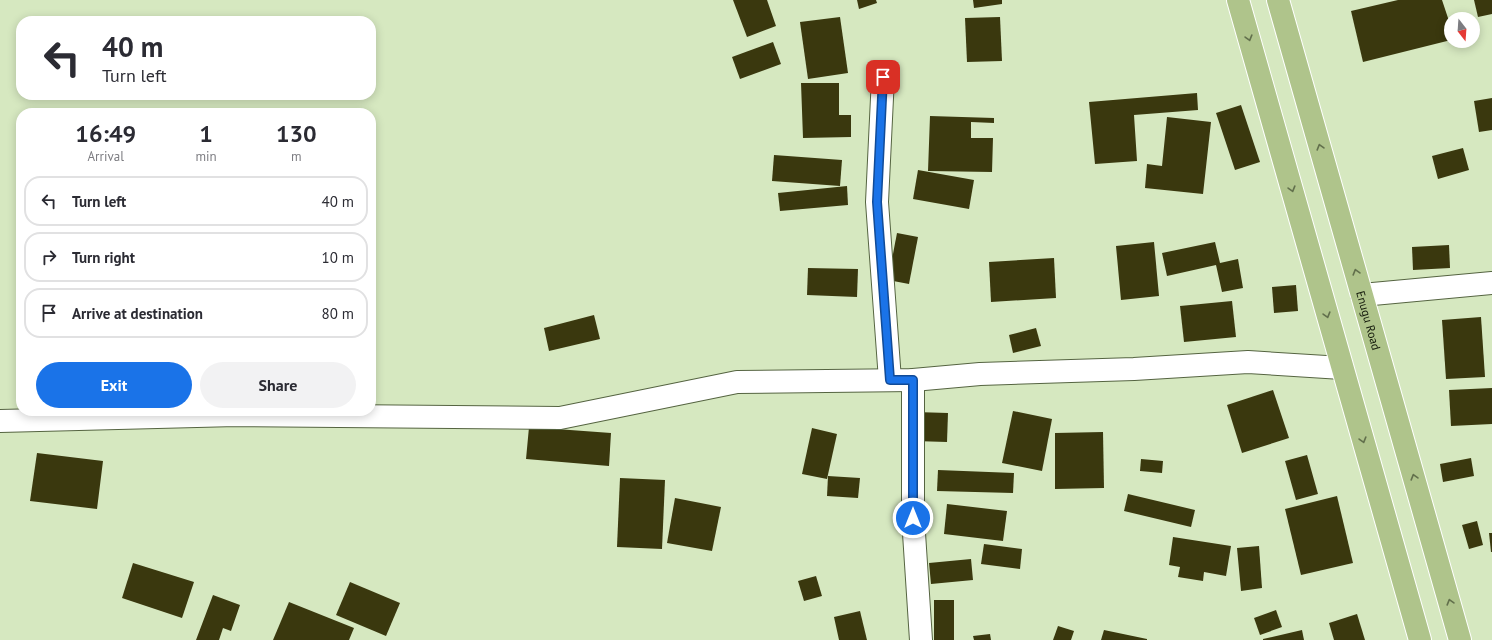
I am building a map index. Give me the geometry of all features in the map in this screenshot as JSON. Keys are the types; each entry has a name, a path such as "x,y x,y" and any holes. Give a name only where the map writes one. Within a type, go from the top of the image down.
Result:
{"main road":[{"path":"1238,0 1420,640"},
{"name":"Enugu Road","path":"1278,0 1460,640"}],"street":[{"path":"883,77 877,202 890,380"},
{"path":"1362,295 1492,283"},
{"path":"344,416 560,418 737,382 913,380 980,374 1134,369 1248,362 1342,368"},
{"path":"913,380 913,518 921,640"},
{"path":"0,421 197,416"}],"building":[{"path":"733,0 767,0 776,26 747,37"},
{"path":"857,0 876,0 877,3 859,9"},
{"path":"973,0 1002,0 1002,4 974,8"},
{"path":"1398,0 1442,0 1446,12 1444,12 1444,42 1363,62 1351,11"},
{"path":"1474,0 1492,0 1492,14 1480,17 1480,12 1477,12"},
{"path":"840,17 848,73 808,79 800,22"},
{"path":"1000,17 1002,61 967,62 965,18"},
{"path":"773,42 781,64 740,79 732,57"},
{"path":"801,83 839,83 839,115 851,115 851,137 803,138"},
{"path":"1197,93 1198,110 1134,115 1137,161 1095,164 1089,102"},
{"path":"1492,98 1492,130 1479,132 1474,101"},
{"path":"1241,105 1260,162 1235,170 1216,113"},
{"path":"930,116 994,118 994,123 971,122 971,138 993,138 992,172 928,171"},
{"path":"1167,117 1211,122 1203,194 1145,188 1147,164 1162,166"},
{"path":"1463,148 1469,170 1438,179 1432,156"},
{"path":"774,155 842,160 840,186 772,181"},
{"path":"918,170 974,180 969,209 913,199"},
{"path":"847,186 848,205 780,211 778,193"},
{"path":"897,233 918,237 909,284 888,280"},
{"path":"1154,242 1159,296 1121,300 1116,246"},
{"path":"1215,242 1220,263 1238,259 1243,288 1222,292 1216,265 1167,276 1162,253"},
{"path":"1449,245 1450,268 1413,270 1412,247"},
{"path":"1054,258 1056,298 991,302 989,262"},
{"path":"808,268 858,269 857,297 807,295"},
{"path":"1296,285 1298,311 1274,313 1272,287"},
{"path":"1232,301 1236,337 1184,342 1180,306"},
{"path":"594,315 600,339 549,351 544,328"},
{"path":"1481,317 1485,377 1446,379 1442,320"},
{"path":"1036,328 1041,346 1013,353 1009,335"},
{"path":"1492,388 1492,424 1451,426 1449,390"},
{"path":"1273,390 1289,438 1242,453 1227,405"},
{"path":"1013,411 1052,419 1042,471 1002,463"},
{"path":"915,412 948,413 947,442 914,441"},
{"path":"529,427 611,433 609,466 526,459"},
{"path":"812,428 837,434 827,479 802,474"},
{"path":"1103,432 1104,488 1055,489 1055,433"},
{"path":"37,453 103,461 97,509 30,501"},
{"path":"1307,455 1318,494 1296,500 1285,461"},
{"path":"1471,458 1474,476 1443,482 1440,464"},
{"path":"1141,459 1163,461 1162,473 1140,471"},
{"path":"938,470 1014,473 1013,493 937,491"},
{"path":"828,476 860,478 858,498 827,496"},
{"path":"620,478 665,480 662,549 617,547"},
{"path":"1128,494 1195,510 1191,527 1124,511"},
{"path":"1337,496 1353,563 1301,575 1285,509"},
{"path":"675,498 721,507 712,551 667,543"},
{"path":"947,504 1007,511 1003,541 944,534"},
{"path":"1477,521 1483,545 1469,549 1462,525"},
{"path":"1489,533 1492,533 1492,552 1491,552"},
{"path":"1173,537 1231,546 1226,576 1204,572 1203,581 1178,577 1180,567 1169,565"},
{"path":"984,544 1022,549 1020,569 981,564"},
{"path":"1259,546 1262,588 1241,591 1237,548"},
{"path":"971,559 973,580 931,584 929,563"},
{"path":"133,563 194,582 182,618 122,598"},
{"path":"816,576 822,596 804,601 798,581"},
{"path":"350,582 400,603 386,636 336,615"},
{"path":"213,595 240,605 231,631 223,628 219,640 196,640"},
{"path":"934,600 954,600 954,640 934,640"},
{"path":"289,602 354,628 349,640 273,640"},
{"path":"1276,610 1282,627 1260,635 1254,618"},
{"path":"860,611 867,640 839,640 834,617"},
{"path":"1357,614 1365,640 1334,640 1329,623"},
{"path":"1058,626 1074,631 1071,640 1053,640"},
{"path":"1104,630 1147,639 1147,640 1101,640"},
{"path":"1302,630 1304,640 1263,640 1263,639"},
{"path":"990,634 991,640 974,640 973,636"}],"route":[{"path":"883,77 877,202 890,380 913,380 913,518"}]}
